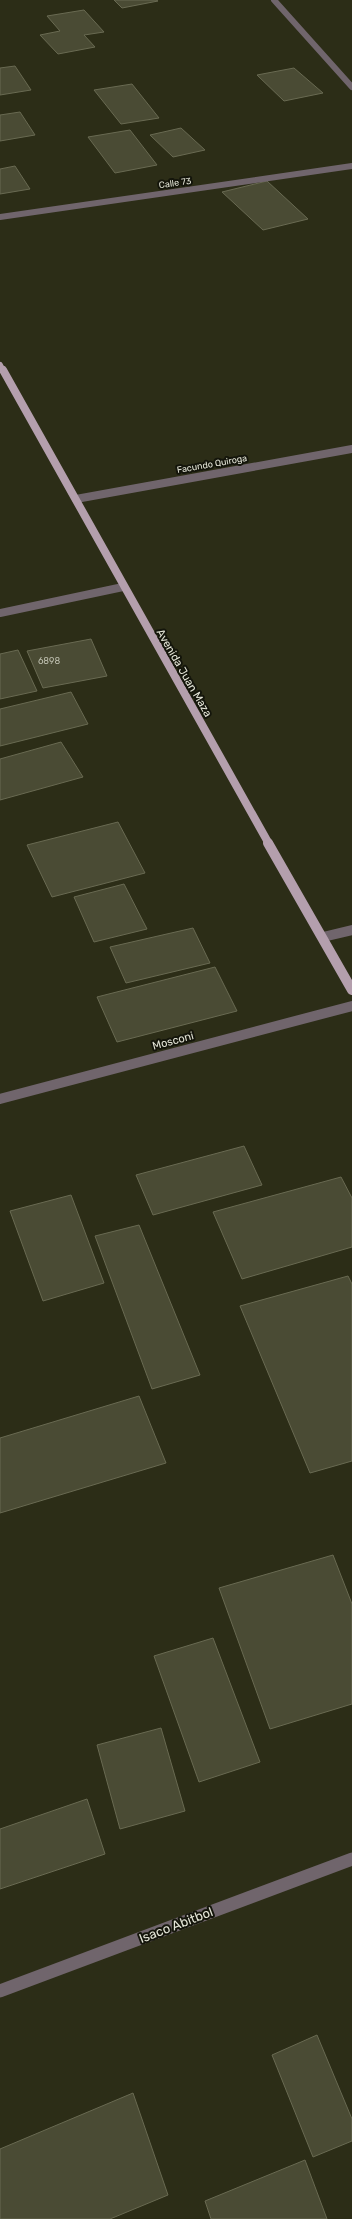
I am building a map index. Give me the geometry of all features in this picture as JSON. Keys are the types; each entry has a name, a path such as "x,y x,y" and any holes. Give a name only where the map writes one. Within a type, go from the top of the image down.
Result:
{"main road":[{"name":"Avenida Juan Maza","path":"0,365 76,499 123,587 352,990"}],"street":[{"path":"274,0 352,87"},
{"name":"Calle 73","path":"0,217 352,166"},
{"name":"Facundo Quiroga","path":"76,499 352,449"},
{"path":"0,613 123,587"},
{"path":"323,937 352,930"},
{"name":"Mosconi","path":"0,1099 352,1006"},
{"name":"Isaco Abitbol","path":"0,1991 352,1859"}],"building":[{"path":"114,0 156,0 158,1 122,8"},
{"path":"84,10 104,32 84,35 95,47 58,54 40,35 60,31 47,16"},
{"path":"15,66 31,90 0,95 0,68"},
{"path":"294,68 323,93 284,101 257,75"},
{"path":"132,84 159,118 121,124 94,90"},
{"path":"20,112 35,135 0,141 0,115"},
{"path":"181,128 205,150 173,157 150,135"},
{"path":"130,130 157,165 115,173 88,137"},
{"path":"15,166 30,189 0,194 0,169"},
{"path":"267,181 308,219 263,230 222,192"},
{"path":"91,639 107,676 43,688 27,651"},
{"path":"18,650 37,691 0,699 0,654"},
{"path":"71,692 88,724 0,746 0,709"},
{"path":"61,742 83,777 0,800 0,759"},
{"path":"118,822 145,873 52,897 27,845"},
{"path":"124,884 147,929 94,942 74,897"},
{"path":"193,928 210,963 126,983 110,947"},
{"path":"215,967 237,1011 117,1042 97,997"},
{"path":"244,1146 262,1185 153,1215 136,1175"},
{"path":"341,1177 352,1198 352,1247 242,1279 213,1212"},
{"path":"71,1195 104,1283 43,1301 10,1211"},
{"path":"139,1225 200,1375 152,1389 95,1236"},
{"path":"348,1276 352,1284 352,1461 310,1473 240,1306"},
{"path":"139,1396 166,1463 0,1513 0,1438"},
{"path":"333,1555 352,1604 352,1704 270,1729 219,1588"},
{"path":"213,1638 260,1762 199,1782 154,1656"},
{"path":"161,1728 185,1811 120,1829 97,1745"},
{"path":"87,1799 105,1854 0,1889 0,1829"},
{"path":"317,2035 352,2119 352,2141 313,2157 272,2055"},
{"path":"133,2093 168,2195 110,2219 0,2219 0,2149"},
{"path":"305,2160 327,2219 211,2219 205,2201"}]}
